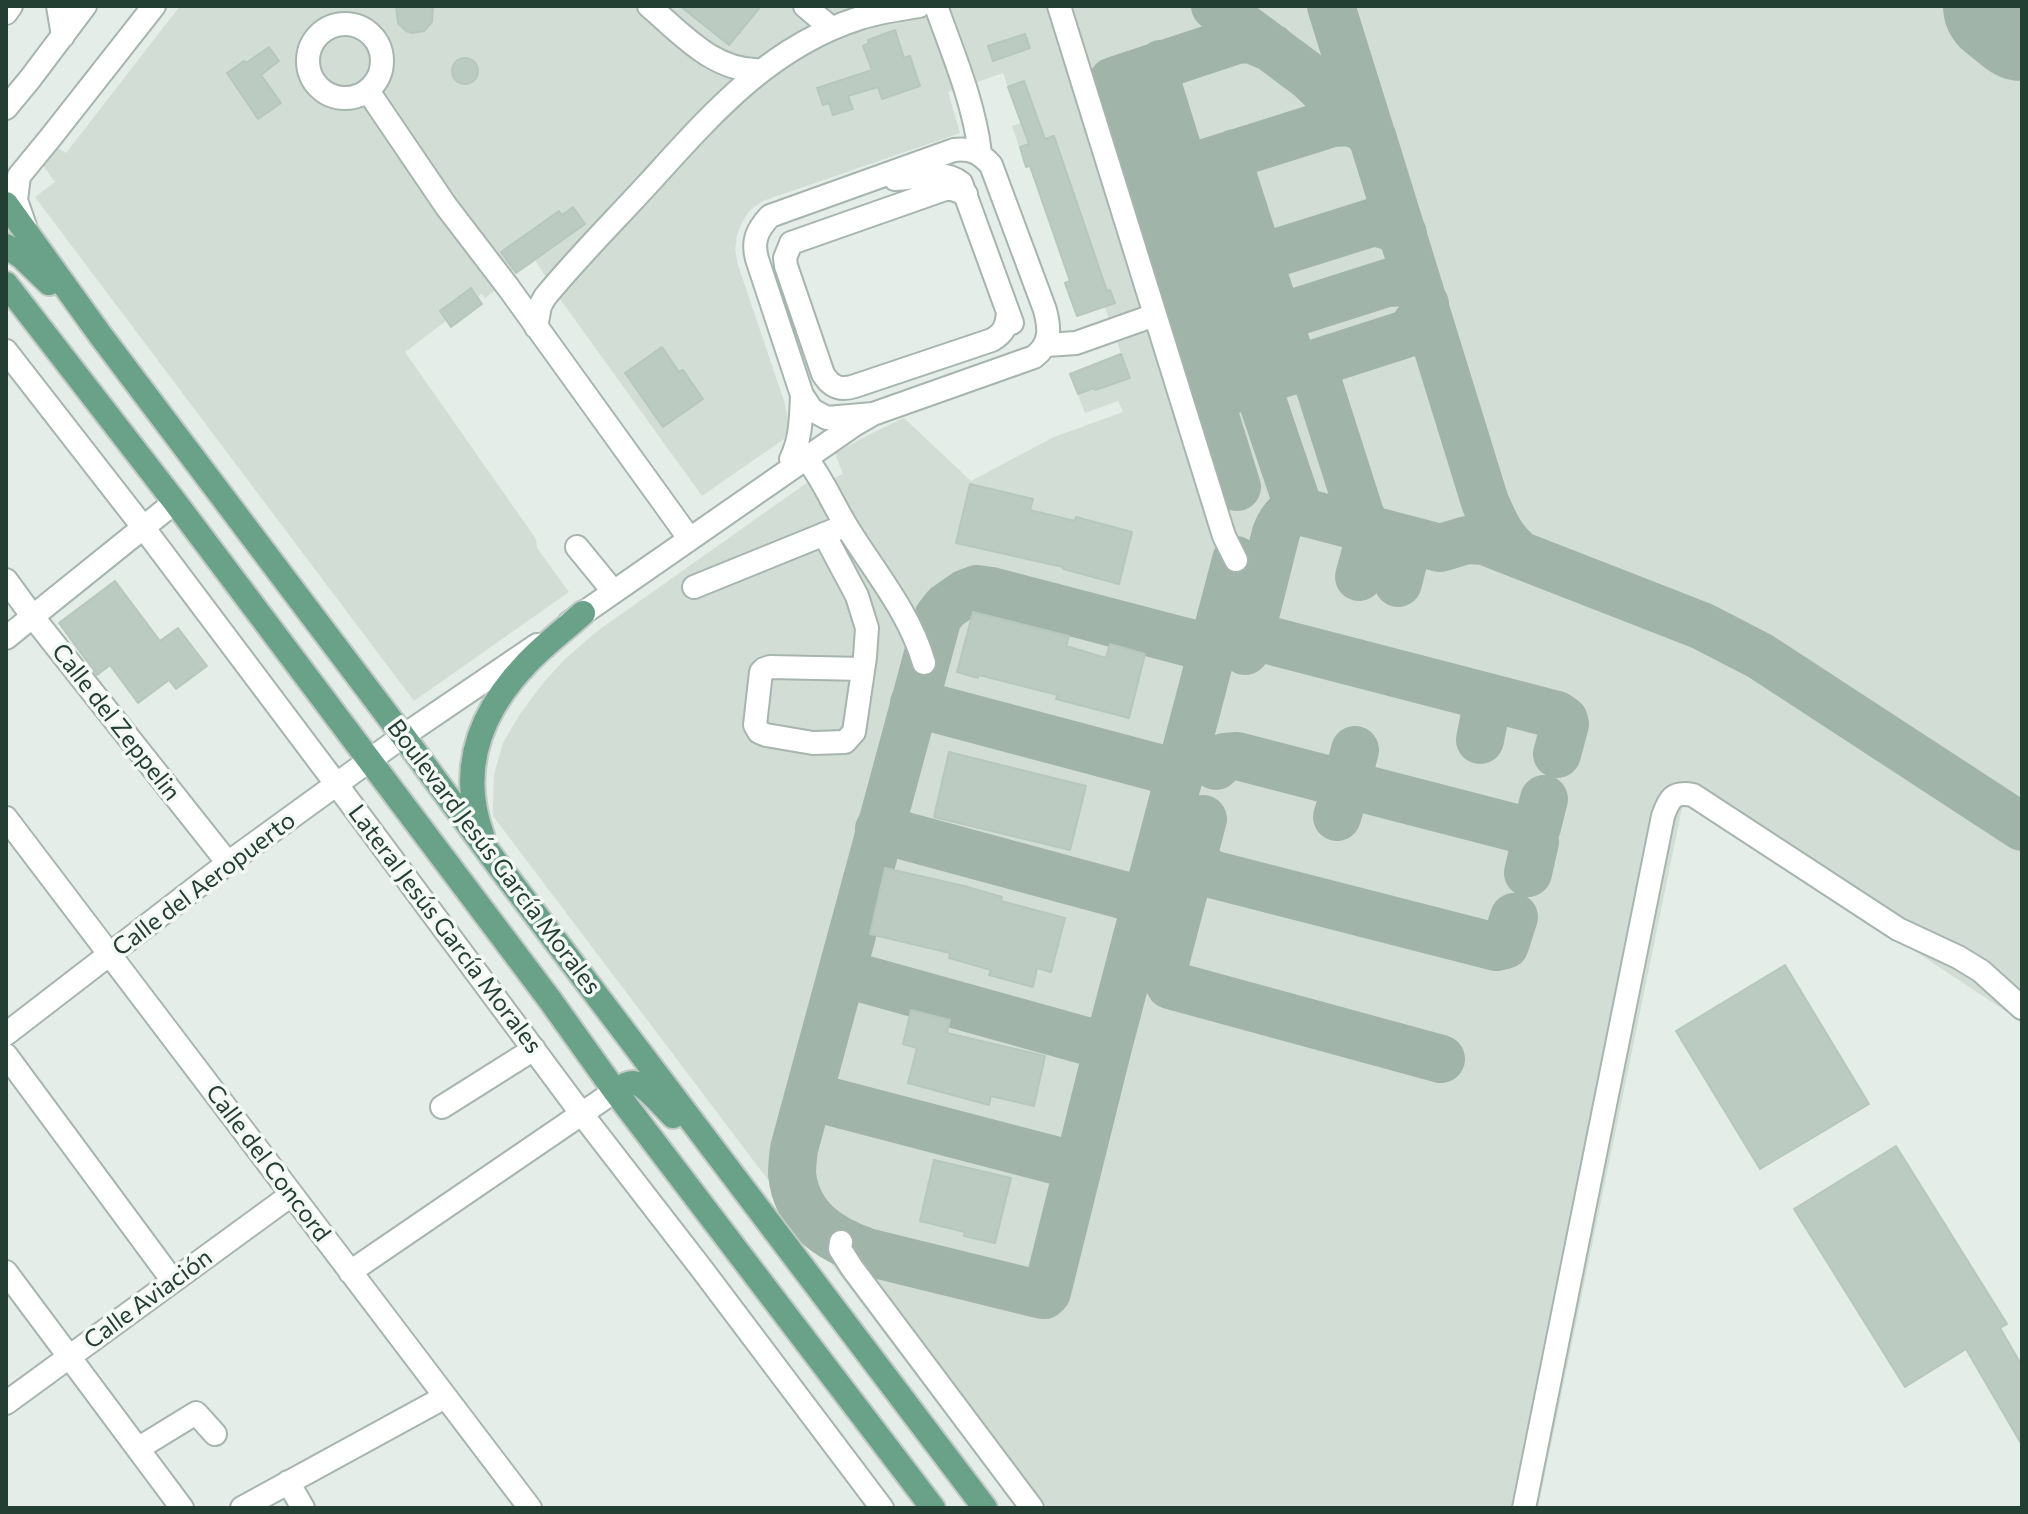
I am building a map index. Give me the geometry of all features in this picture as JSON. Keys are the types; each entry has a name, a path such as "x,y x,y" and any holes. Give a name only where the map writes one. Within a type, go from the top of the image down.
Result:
{"main road":[{"name":"Boulevard Jesús García Morales","path":"6,204 101,336 708,1145 985,1508"},
{"path":"6,246 22,257 101,336"},
{"name":"Boulevard Jesús García Morales","path":"6,284 175,502 615,1091 933,1508"},
{"path":"498,865 483,838 473,805 473,761 481,730 507,687 527,663 583,613"},
{"path":"615,1091 633,1083 641,1085 708,1145"}],"street":[{"path":"6,13 11,6"},
{"path":"6,108 73,18 58,6"},
{"path":"29,235 16,200 19,176 154,6"},
{"path":"649,6 714,60 742,70 762,70"},
{"path":"805,6 831,28"},
{"path":"536,327 540,306 552,288 719,106 762,70 831,28 869,15 919,6"},
{"path":"936,6 977,127 980,153"},
{"path":"1059,6 1224,536 1236,560"},
{"path":"714,60 723,81 719,106"},
{"path":"6,121 30,79"},
{"path":"368,91 446,206 689,538"},
{"path":"801,453 873,414 1034,357 1046,345 1049,333 1045,310 991,165 980,153 954,150 770,216 754,241 753,248 802,395 812,410 827,418 873,414"},
{"path":"870,180 949,175 961,183 1013,330 1003,351 978,363 969,380"},
{"path":"966,194 945,189 791,243 785,258 786,266 823,374 840,389 868,382 992,340 1003,332 1008,312"},
{"path":"508,287 529,292 552,288"},
{"path":"1046,345 1076,343 1155,315"},
{"name":"Lateral Jesús García Morales","path":"6,351 143,527 581,1113 882,1508"},
{"path":"802,395 801,453 907,621 924,663"},
{"name":"Calle del Aeropuerto","path":"6,1034 228,863 403,736 786,471 801,453"},
{"path":"6,638 175,502"},
{"path":"694,587 846,526"},
{"path":"824,534 857,596 867,628 863,669 854,732 845,742 813,743 766,735 759,732 755,725 761,672 764,669 863,669"},
{"path":"577,547 613,591"},
{"name":"Calle del Zeppelin","path":"6,580 228,863"},
{"path":"1524,1508 1663,816 1674,796 1682,793 1693,795 1898,929 1981,971 2022,1008"},
{"name":"Calle del Concord","path":"6,818 530,1508"},
{"path":"442,1107 534,1049"},
{"path":"6,1055 173,1281"},
{"path":"350,1272 615,1091"},
{"name":"Calle Aviación","path":"6,1403 291,1195"},
{"path":"841,1242 840,1249 852,1268 1032,1508"},
{"path":"6,1272 182,1508"},
{"path":"242,1508 445,1397"},
{"path":"139,1448 196,1413 215,1434"},
{"path":"288,1482 303,1508"}],"shaded area":[{"path":"180,6 2022,6 2022,1022 1684,798 1538,1508 1016,1508 493,816 494,775 503,743 520,714 565,659 596,632 808,482 815,491 843,474 835,453 904,418 971,481 1054,437 1123,412 1118,401 1085,413 1070,374 1121,353 1105,307 1077,316 1065,283 1070,281 1030,167 1026,167 1012,126 1021,123 1003,73 948,92 960,133 763,201 750,210 737,235 735,250 785,404 788,429 784,439 702,496 535,260 516,273 513,270 495,284 497,289 485,298 482,294 477,297 482,304 451,327 446,321 405,352 536,539 537,548 569,592 414,701 35,197 55,182 39,160 53,144 66,153"}],"building":[{"path":"396,6 433,6 432,22 424,31 406,31 398,23"},
{"path":"680,6 761,6 729,45"},
{"path":"895,30 904,58 910,56 920,86 882,99 878,87 848,96 853,109 833,115 829,103 823,105 817,88 872,70 863,46 869,43 868,40"},
{"path":"1025,34 1030,48 993,61 988,46"},
{"path":"269,47 279,61 261,75 281,103 258,119 227,73"},
{"path":"465,58 474,62 478,71 474,80 465,84 456,80 452,71 456,62"},
{"path":"1024,81 1045,139 1054,136 1107,291 1110,290 1115,303 1077,316 1065,283 1070,281 1030,166 1026,167 1020,147 1029,144 1008,87"},
{"path":"573,207 585,224 516,273 501,252 559,211 562,215"},
{"path":"471,288 482,304 451,327 440,311"},
{"path":"662,347 703,399 663,427 625,373"},
{"path":"1121,354 1130,378 1078,394 1070,374"},
{"path":"970,484 1033,499 1030,510 1075,521 1076,517 1132,532 1119,584 1063,567 956,543"},
{"path":"115,581 160,641 178,628 207,666 176,689 169,680 138,703 110,665 97,675 59,623"},
{"path":"973,612 1069,636 1066,646 1106,658 1110,644 1145,654 1129,718 1056,699 1058,695 957,672"},
{"path":"949,752 1086,786 1070,850 934,817"},
{"path":"885,868 964,886 1002,897 1001,901 1065,918 1051,972 1037,968 1033,987 989,975 991,970 949,958 950,953 870,934"},
{"path":"1785,965 1869,1104 1760,1169 1676,1031"},
{"path":"911,1010 950,1020 947,1033 1045,1056 1034,1106 991,1096 989,1105 908,1083 917,1048 903,1044"},
{"path":"1896,1146 2007,1324 2000,1328 2022,1366 2022,1445 1966,1349 1905,1387 1794,1209"},
{"path":"934,1160 1011,1178 995,1243 920,1221"}],"taxiway":[{"path":"1215,6 1310,77 1372,136 1485,502 1503,538 1520,555"},
{"path":"1331,6 1370,131"},
{"path":"1147,181 1140,175 1111,87 1113,81 1237,40 1250,39 1272,48"},
{"path":"1161,64 1155,71 1156,79 1182,163 1189,168"},
{"path":"1205,163 1332,123 1350,122 1364,128"},
{"path":"1235,153 1229,158 1229,164 1255,245 1259,252 1266,255 1262,260 1262,270 1292,362 1300,368"},
{"path":"1191,167 1186,177 1211,257 1215,265 1225,268 1218,277 1250,376 1259,381"},
{"path":"1147,181 1145,194 1169,270 1178,283 1177,293 1207,389 1213,396 1211,403 1237,487"},
{"path":"1237,265 1374,222 1395,228 1403,234"},
{"path":"1299,311 1387,283 1409,282 1420,291"},
{"path":"1229,391 1409,333 1422,316 1425,304"},
{"path":"1316,363 1314,370 1360,514 1370,536"},
{"path":"1264,380 1259,391 1300,512"},
{"path":"1253,624 1276,533 1289,514 1303,512 1440,548 1467,540 1484,541 1702,626 1760,656 2022,827"},
{"path":"1359,577 1370,536 1377,532"},
{"path":"1398,583 1407,547 1416,542"},
{"path":"1213,649 991,591 977,589 946,607 938,617 794,1149 792,1174 800,1203 817,1225 840,1241 867,1252 1038,1294 1047,1292 1236,560"},
{"path":"1245,651 1255,642 1268,640 1557,715 1565,724 1557,754"},
{"path":"914,703 1181,774"},
{"path":"1480,740 1487,704"},
{"path":"1337,817 1345,791 1354,787 1348,777 1355,750"},
{"path":"1216,766 1225,757 1237,756 1531,832 1537,827 1544,799"},
{"path":"1203,819 1164,967 1170,985 1441,1059"},
{"path":"879,829 1145,901"},
{"path":"1528,873 1535,842 1531,832"},
{"path":"1194,852 1199,868 1215,875 1496,947 1505,945 1514,917"},
{"path":"842,973 1108,1047"},
{"path":"809,1096 1077,1166"}],"runway":[{"path":"2002,6 2022,22"}]}
